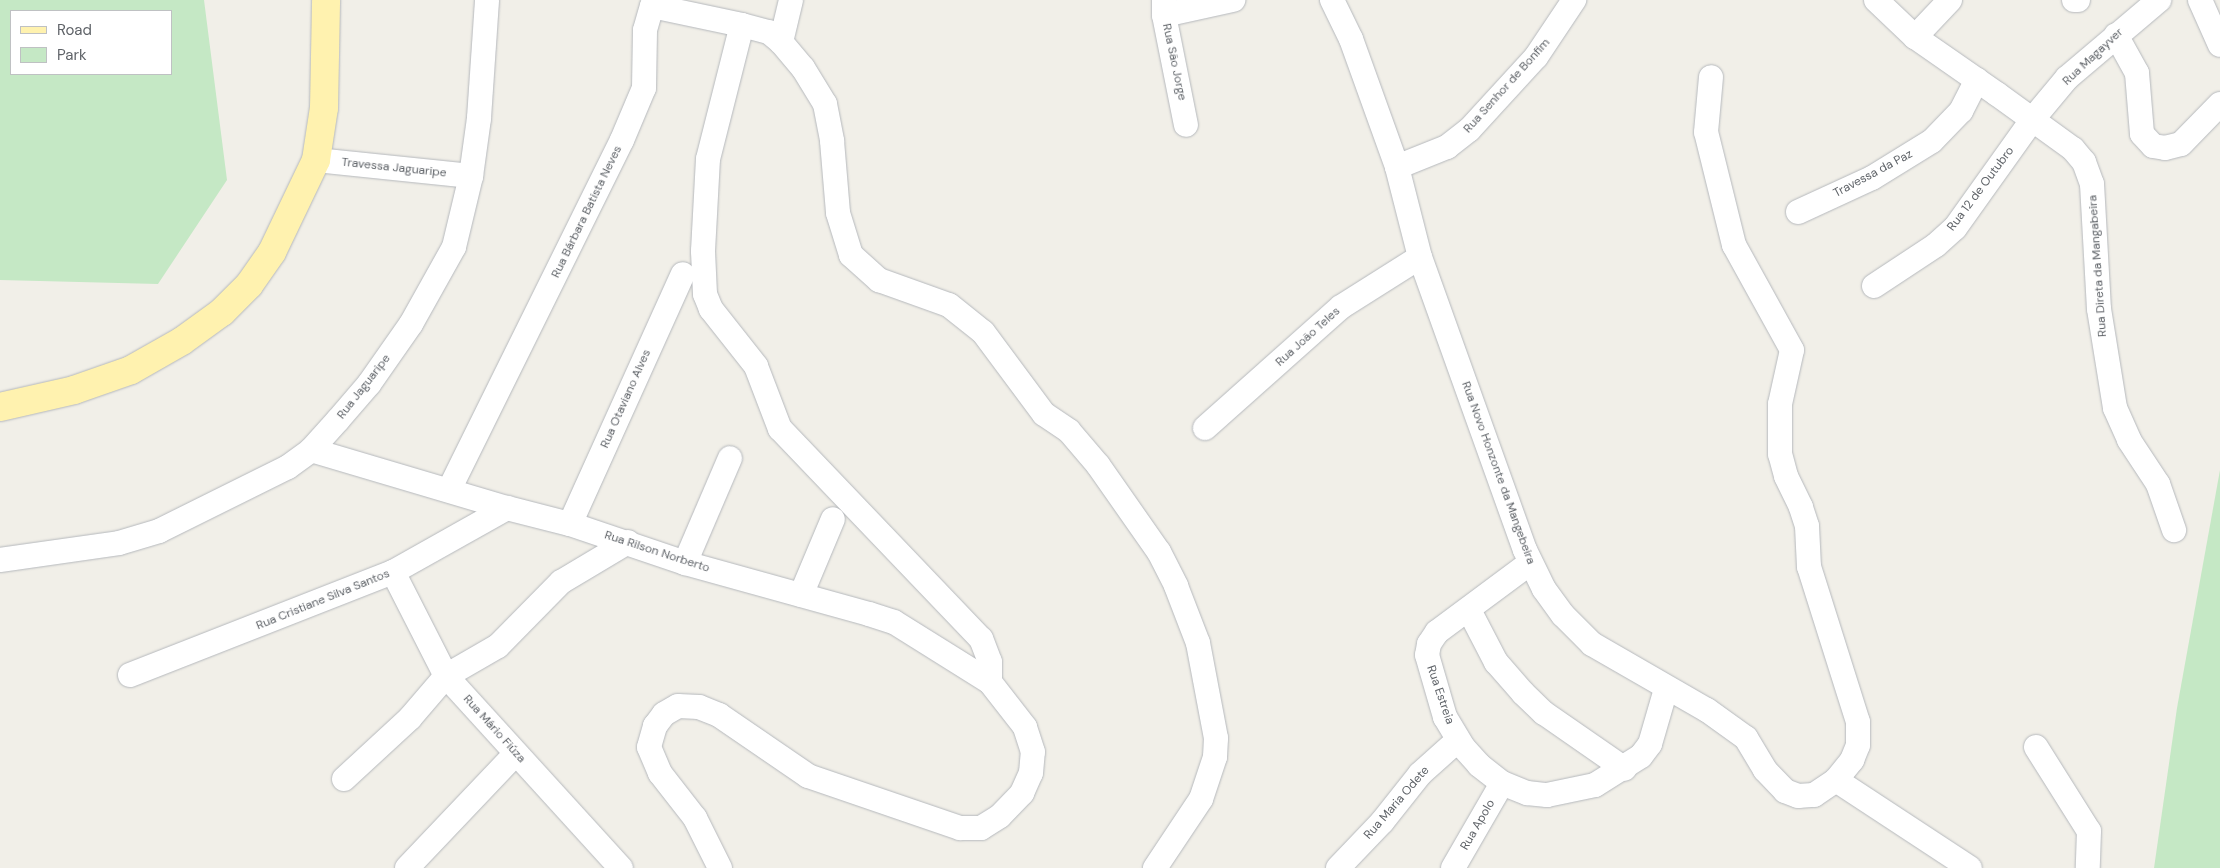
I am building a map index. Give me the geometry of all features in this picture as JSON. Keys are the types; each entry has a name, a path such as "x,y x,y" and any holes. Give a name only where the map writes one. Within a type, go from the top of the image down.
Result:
{"main road":[{"path":"0,407 74,390 131,370 182,341 222,312 249,285 272,252 316,160 324,108 326,0"}],"street":[{"name":"Rua Jaguaripe","path":"0,560 119,543 159,531 288,466 311,450 369,384 438,279 454,247 471,176 485,65 487,0"},
{"path":"780,42 791,0"},
{"path":"1164,7 1232,0"},
{"name":"Rua Novo Honzonte da Mangebeira","path":"1332,0 1351,39 1397,168 1420,257 1530,563 1544,589 1576,629 1592,644 1666,689 1707,710 1746,738 1765,770 1785,791 1798,796 1814,795 1836,780 1852,760 1858,745 1858,722 1808,567 1807,526 1801,507 1786,476 1780,454 1780,404 1792,350 1734,246 1706,132 1710,77"},
{"name":"Rua Senhor de Bonfim","path":"1397,168 1447,147 1469,130 1536,57 1574,0"},
{"name":"Rua Direta da Mangabeira","path":"1876,0 1915,37 2073,149 2084,162 2092,184 2099,309 2115,408 2129,440 2158,484 2174,530"},
{"path":"1915,37 1950,0"},
{"name":"Rua Magayver","path":"2032,120 2067,78 2159,0"},
{"path":"2200,0 2220,46"},
{"name":"Rua Bárbara Batista Neves","path":"449,490 622,140 644,88 646,30 652,3 763,29 780,42 803,68 825,104 832,140 838,213 851,255 880,280 949,306 983,332 1044,414 1069,431 1098,465 1158,552 1176,586 1198,643 1216,738 1215,758 1201,799 1155,868"},
{"name":"Rua São Jorge","path":"1164,7 1186,124"},
{"path":"742,25 708,159 703,251 705,294 711,309 756,366 780,429 981,639 990,662 990,682"},
{"path":"2116,35 2136,72 2142,134 2153,146 2165,148 2181,144 2220,104"},
{"name":"Travessa da Paz","path":"1798,212 1872,178 1932,141 1961,111 1977,80"},
{"name":"Rua 12 de Outubro","path":"1874,286 1936,245 1955,228 2032,120"},
{"name":"Travessa Jaguaripe","path":"316,160 471,176"},
{"name":"Rua João Teles","path":"1205,428 1341,307 1420,257"},
{"name":"Rua Otaviano Alves","path":"570,524 683,274"},
{"name":"Rua Rilson Norberto","path":"311,450 507,508 570,524 628,542 685,563 894,622 990,682 1026,727 1033,752 1030,773 1022,792 1000,816 981,828 960,828 808,776 719,715 699,707 678,706 664,714 655,726 650,747 660,773 694,818 720,868"},
{"path":"685,563 730,458"},
{"name":"Rua Cristiane Silva Santos","path":"130,675 393,572 507,508"},
{"path":"801,595 833,519"},
{"path":"344,779 410,718 446,676 498,646 561,582 628,542"},
{"name":"Rua Estreia","path":"1530,563 1432,637 1427,655 1445,717 1458,740 1479,765 1502,783 1526,793 1547,795 1595,785 1625,769 1650,744 1666,689"},
{"name":"Rua Mário Fiúza","path":"393,572 446,676 516,754 605,863"},
{"path":"1469,610 1496,662 1522,693 1544,713 1625,769"},
{"name":"Rua Maria Odete","path":"1338,868 1382,822 1420,774 1458,740"},
{"path":"2036,747 2089,831 2088,868"},
{"path":"407,868 516,754"},
{"path":"1836,780 1970,868"},
{"name":"Rua Apolo","path":"1453,868 1502,783"}],"green space":[{"path":"0,0 204,0 227,180 158,284 0,280"},
{"path":"2220,470 2220,868 2154,868 2177,708"}]}
